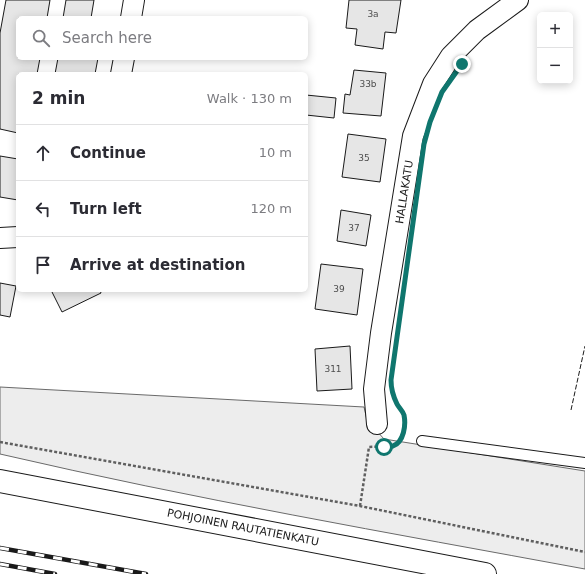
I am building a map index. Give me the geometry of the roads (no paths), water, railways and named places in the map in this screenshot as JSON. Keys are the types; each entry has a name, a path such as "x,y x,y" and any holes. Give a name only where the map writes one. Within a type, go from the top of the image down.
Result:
{"street":[{"path":"131,16 134,0"},
{"name":"HALLAKATU","path":"377,424 374,389 381,333 413,136 433,84 451,56 476,30 518,0"},
{"path":"121,72 124,60"},
{"path":"0,238 16,238"},
{"name":"POHJOINEN RAUTATIENKATU","path":"0,481 485,574"}],"lane":[{"path":"422,441 585,464"}],"railway":[{"path":"0,548 146,574"},
{"path":"0,564 55,574"}]}
